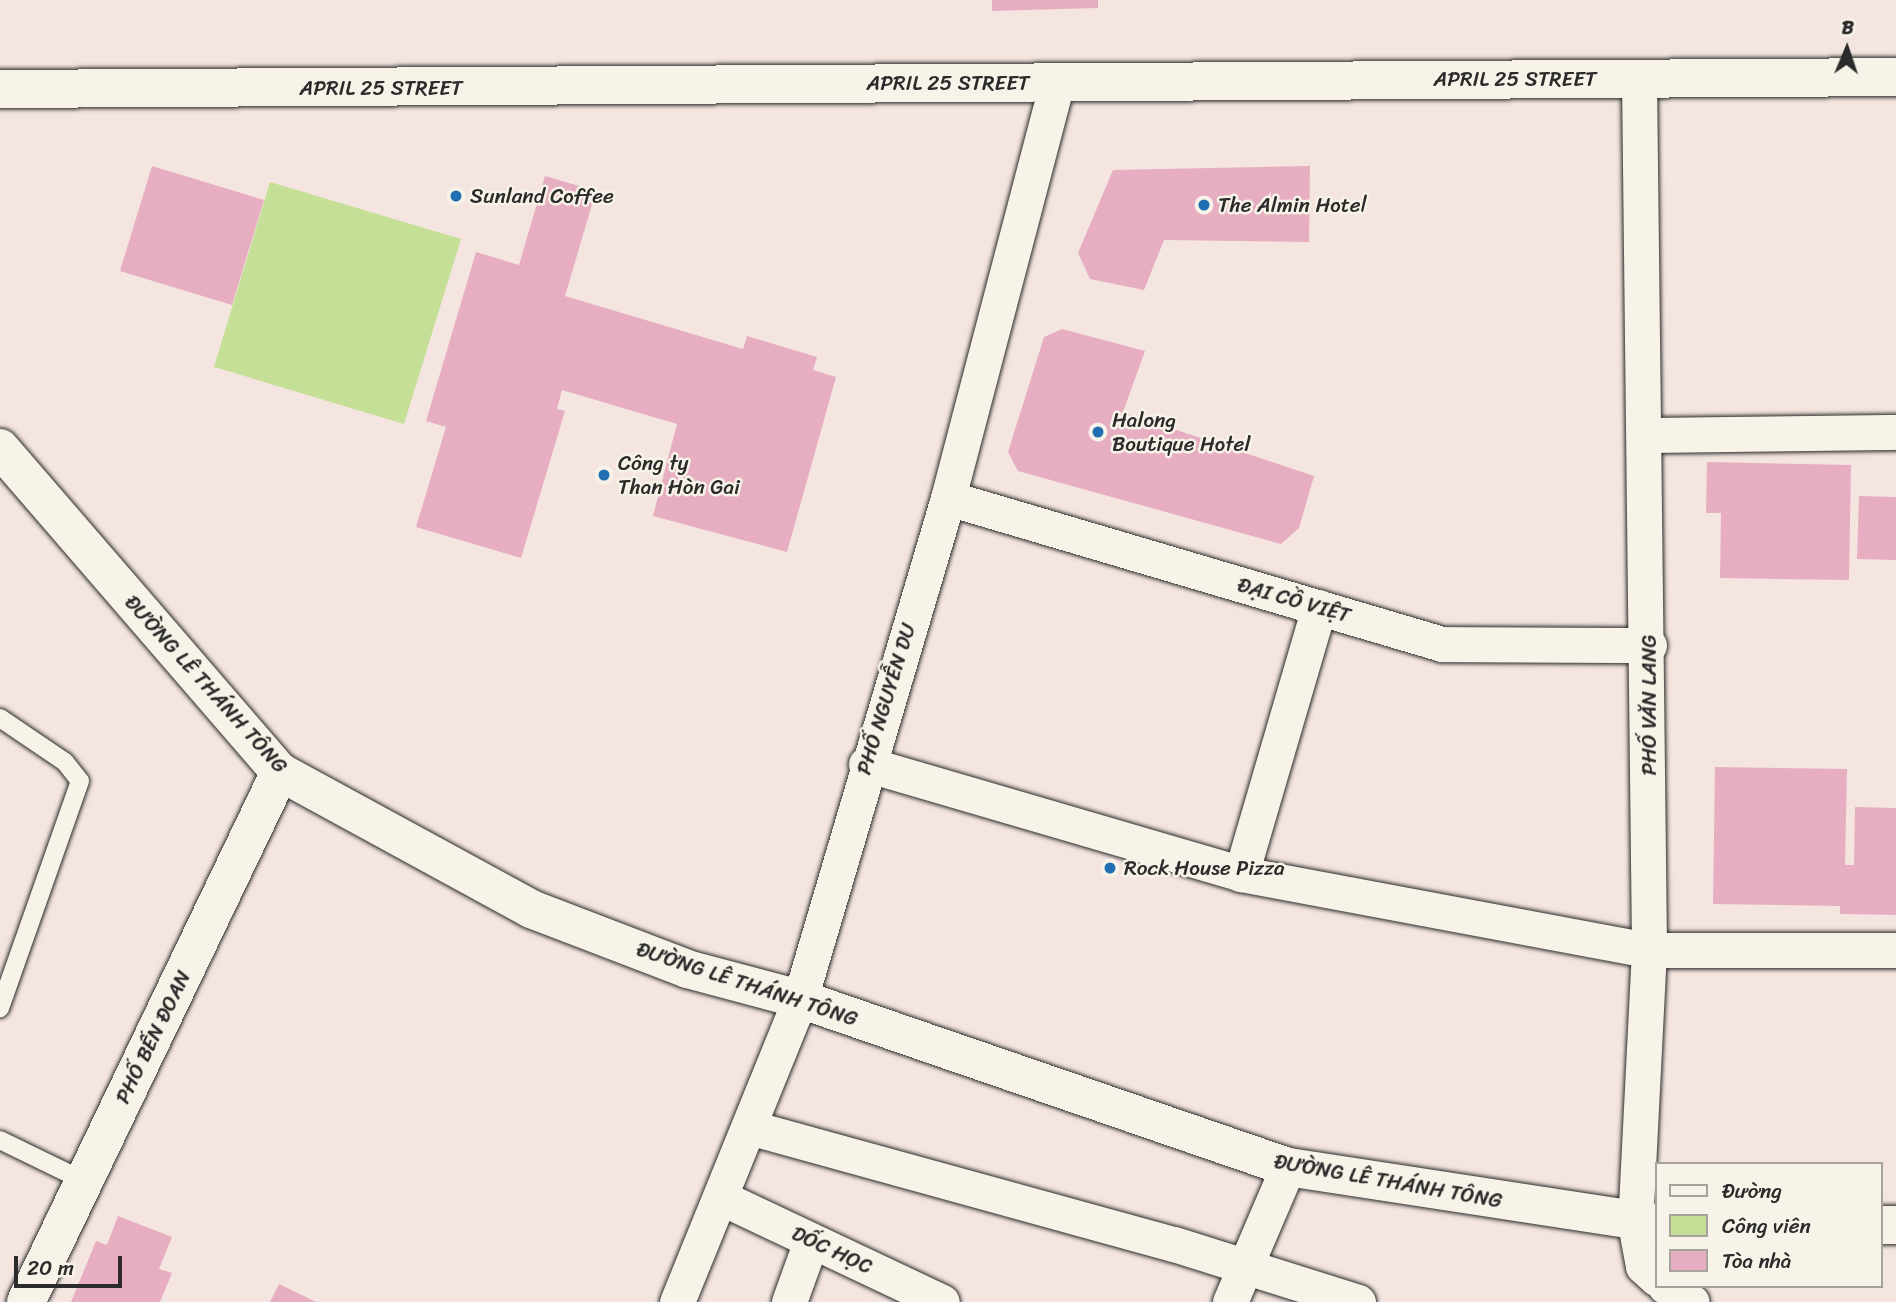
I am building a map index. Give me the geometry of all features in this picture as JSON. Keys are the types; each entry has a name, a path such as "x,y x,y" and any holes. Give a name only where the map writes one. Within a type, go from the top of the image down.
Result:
{"street":[{"name":"APRIL 25 STREET","path":"3,91 1896,77"},
{"name":"PHỐ VĂN LANG","path":"1639,78 1648,435 1649,645 1649,950 1646,1223 1643,1266 1654,1276"},
{"name":"PHỐ NGUYỄN DU","path":"677,1302 752,1128 800,999 866,764 948,498 1058,83"},
{"path":"1648,435 1896,432"},
{"name":"ĐƯỜNG LÊ THÁNH TÔNG","path":"4,464 280,772 531,909 687,969 800,999 1288,1167 1646,1223"},
{"name":"ĐẠI CỒ VIỆT","path":"948,498 1442,644 1649,645"},
{"path":"1241,874 1319,607"},
{"path":"866,764 1241,874 1649,950 1896,950"},
{"name":"PHỐ BẾN ĐOAN","path":"26,1302 280,772"},
{"path":"752,1128 1357,1302"},
{"path":"1230,1302 1288,1167"},
{"name":"DỐC HỌC","path":"722,1198 942,1302"},
{"path":"789,1302 811,1241"},
{"path":"1668,1288 1692,1302"}],"lane":[{"path":"0,718 65,762 80,781 1,999"},
{"path":"0,1140 84,1181"}],"green space":[{"path":"270,182 461,239 404,424 214,367"}],"building":[{"path":"992,0 1098,0 1098,8 992,11"},
{"path":"152,166 264,200 232,305 120,271"},
{"name":"The Almin Hotel","path":"1310,166 1309,242 1164,240 1144,290 1090,279 1078,253 1113,170"},
{"path":"545,176 596,191 565,296 743,349 747,336 817,357 813,370 836,377 787,552 653,516 677,424 562,390 557,409 565,411 521,558 416,527 446,427 426,421 476,252 519,265"},
{"name":"Halong Boutique Hotel","path":"1062,329 1145,351 1123,412 1314,476 1299,528 1281,544 1018,471 1008,452 1044,337"},
{"path":"1707,462 1851,465 1849,580 1720,578 1721,513 1706,513"},
{"path":"1859,496 1896,497 1896,560 1857,559"},
{"path":"1715,767 1847,769 1845,865 1854,865 1855,807 1896,808 1896,915 1840,914 1840,906 1713,904"},
{"path":"118,1216 172,1237 159,1269 172,1273 160,1302 71,1302 96,1241 107,1245"},
{"path":"279,1284 316,1302 270,1302"}],"place":[{"name":"Sunland Coffee","path":"456,196"},
{"name":"The Almin Hotel","path":"1204,205"},
{"name":"Halong Boutique Hotel","path":"1098,432"},
{"name":"Công ty Than Hòn Gai","path":"604,475"},
{"name":"Rock House Pizza","path":"1110,868"}]}
